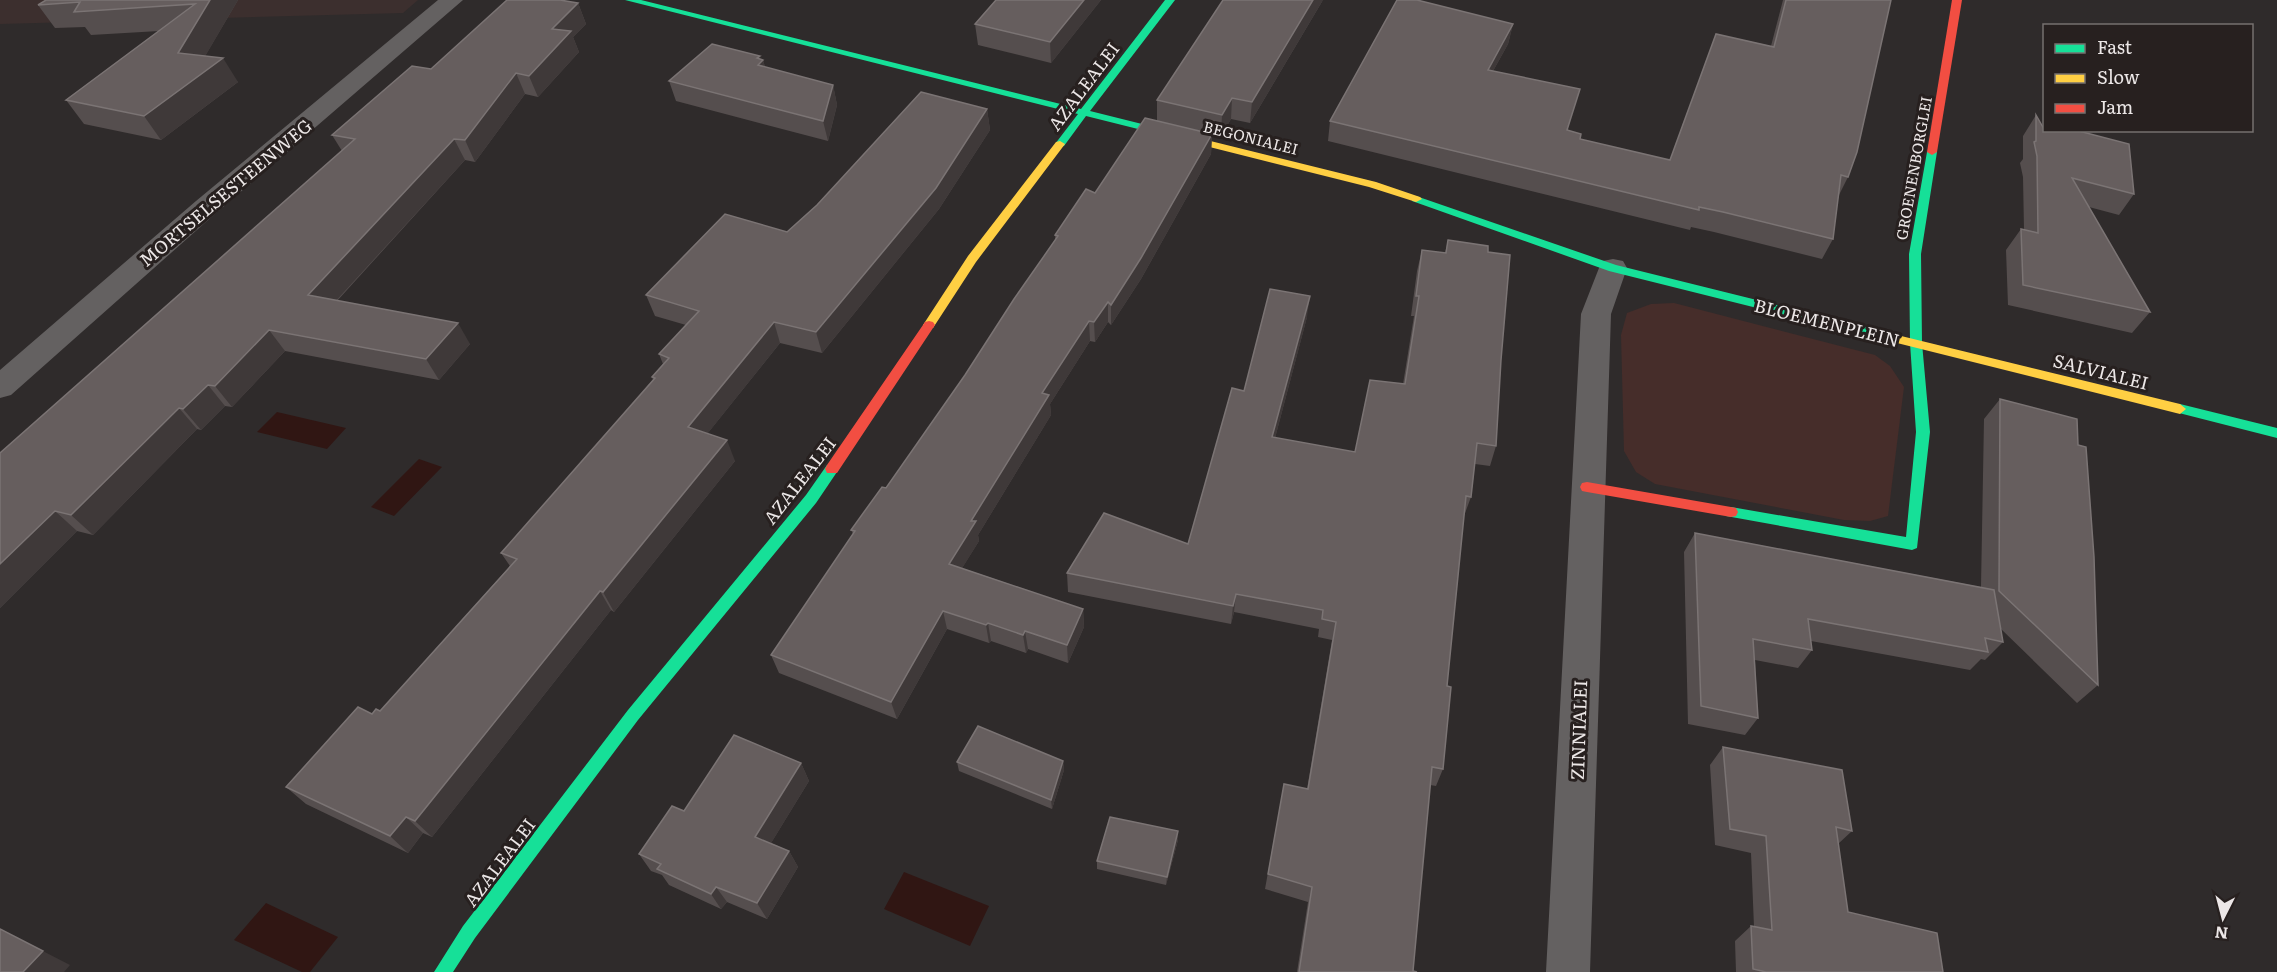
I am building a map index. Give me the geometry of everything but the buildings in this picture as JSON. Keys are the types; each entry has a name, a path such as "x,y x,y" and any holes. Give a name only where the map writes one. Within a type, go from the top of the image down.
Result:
{"street":[{"name":"MORTSELSESTEENWEG","path":"0,387 206,207 452,0"},
{"name":"BEGONIALEI","path":"630,0 1372,184 1613,268"},
{"name":"AZALEALEI","path":"443,972 469,932 633,715 811,499 870,416 972,259 1170,0"},
{"name":"GROENENBORGLEI","path":"1916,343 1915,254 1957,0"},
{"name":"BLOEMENPLEIN","path":"1587,487 1912,544 1923,432 1916,343 1613,268"},
{"path":"1587,487 1596,314 1613,268"},
{"name":"SALVIALEI","path":"1916,343 2277,433"},
{"name":"ZINNIALEI","path":"1568,972 1587,487"}],"shaded area":[{"path":"0,0 418,0 403,13 0,24"},
{"path":"1674,303 1875,355 1890,366 1904,387 1888,516 1870,521 1844,520 1655,484 1636,472 1624,451 1621,335 1627,313 1651,304"},
{"path":"277,412 346,428 327,449 257,432"},
{"path":"419,459 442,467 394,516 371,507"},
{"path":"904,872 989,906 970,946 884,909"},
{"path":"266,903 338,937 310,972 302,972 234,940"}],"traffic: fast":[{"path":"630,0 1162,132"},
{"path":"1060,144 1170,0"},
{"path":"1731,512 1912,544 1923,432 1916,343 1915,254 1932,152"},
{"path":"1416,199 1613,268 1893,338"},
{"path":"2180,409 2277,433"},
{"path":"443,972 469,932 633,715 811,499 832,469"}],"traffic: slow":[{"path":"1162,132 1372,184 1416,199"},
{"path":"929,325 972,259 1060,144"},
{"path":"1893,338 2180,409"}],"traffic: jam":[{"path":"1932,152 1957,0"},
{"path":"832,469 929,325"},
{"path":"1587,487 1731,512"}]}
